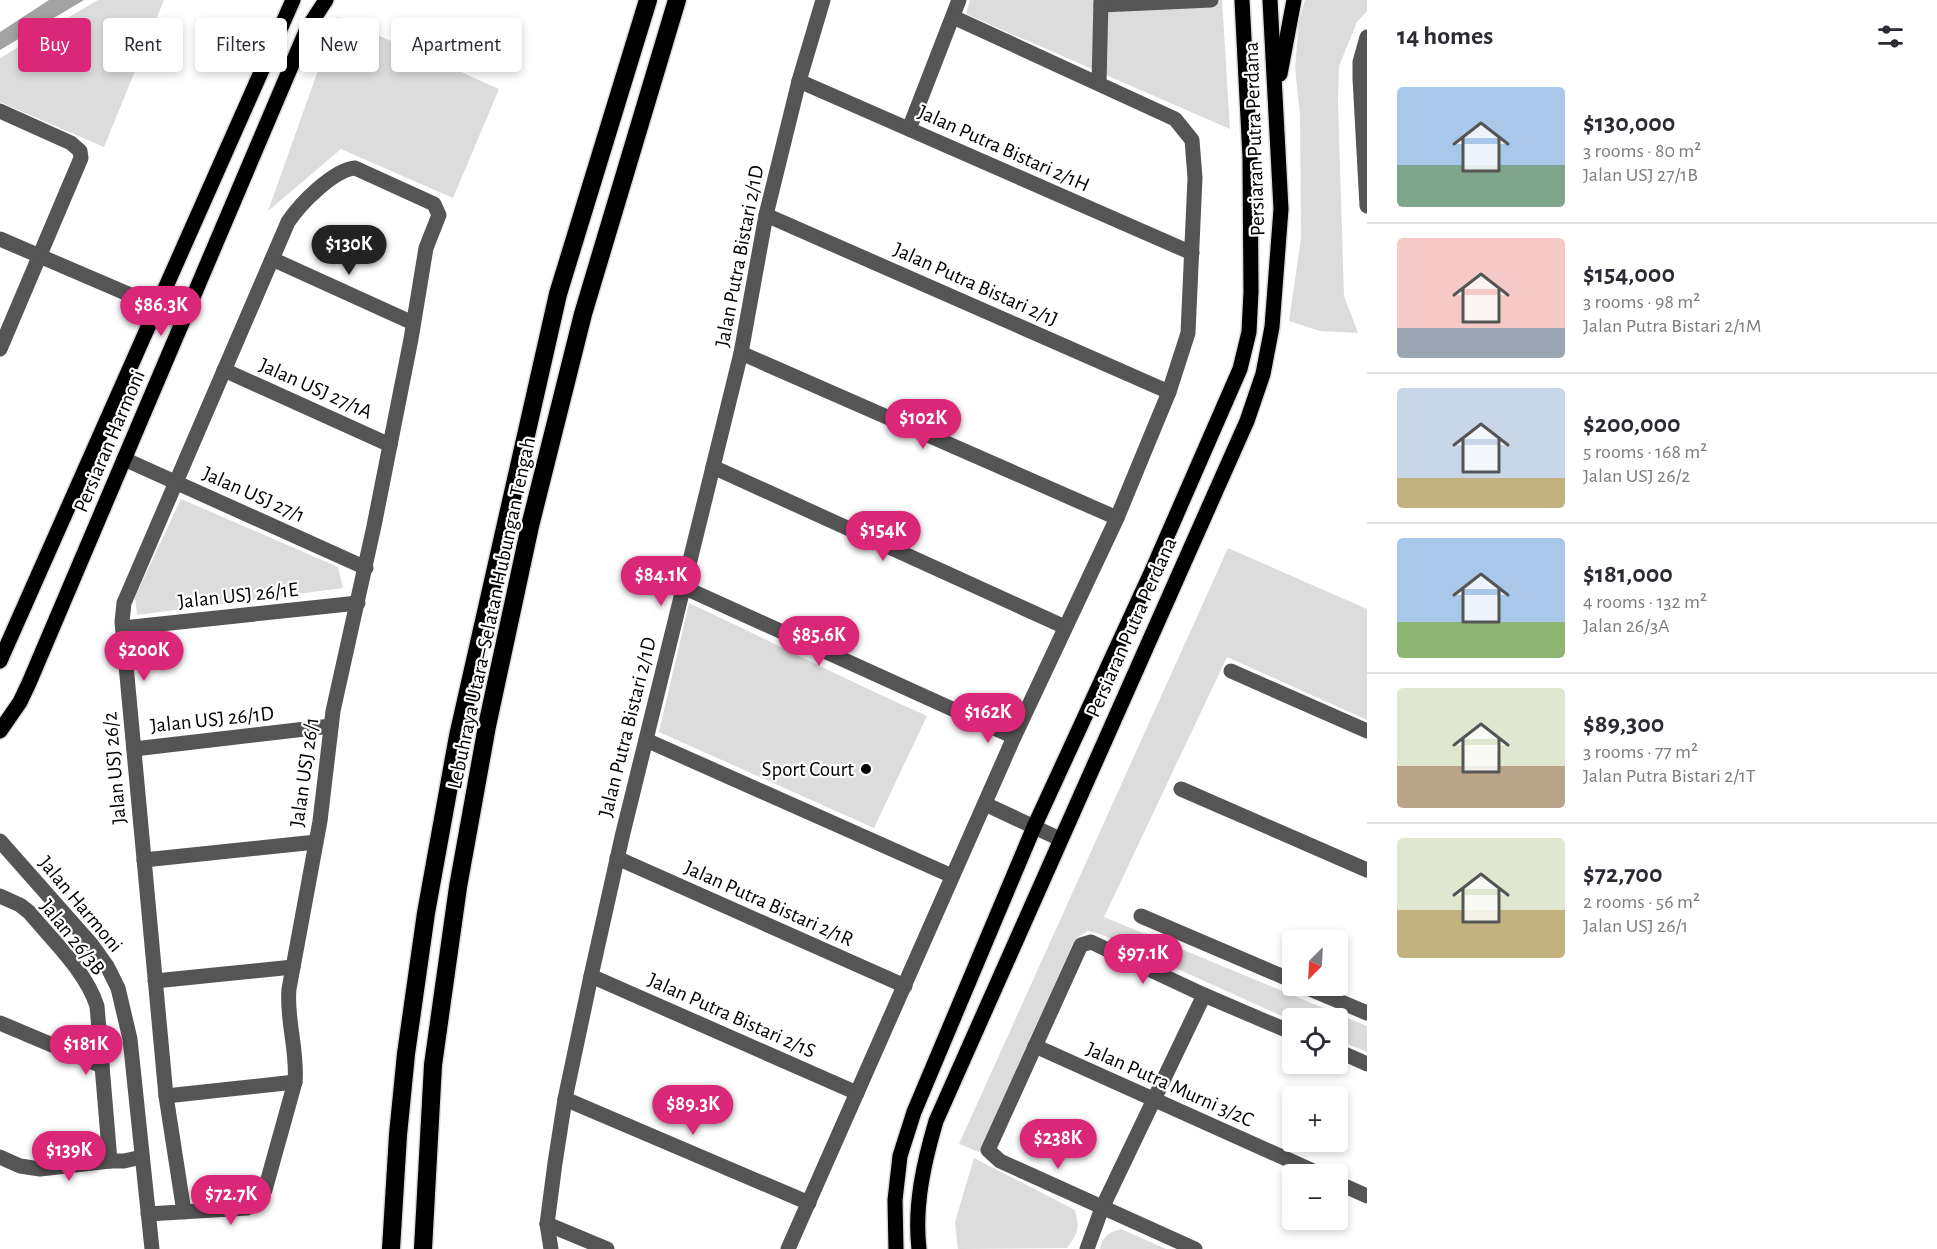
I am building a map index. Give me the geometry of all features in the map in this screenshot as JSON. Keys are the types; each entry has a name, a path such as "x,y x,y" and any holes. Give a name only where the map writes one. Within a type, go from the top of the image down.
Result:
{"highway":[{"name":"Lebuhraya Utara–Selatan Hubungan Tengah","path":"391,1249 406,1054 426,913 458,736 558,294 648,0"},
{"name":"Lebuhraya Utara–Selatan Hubungan Tengah","path":"423,1249 433,1065 458,887 487,726 530,526 583,314 677,0"}],"main road":[{"name":"Persiaran Harmoni","path":"0,661 293,0"},
{"name":"Persiaran Harmoni","path":"0,731 20,702 29,683 308,28 326,0"},
{"name":"Persiaran Putra Perdana","path":"896,1249 895,1200 900,1156 910,1123 1034,827 1240,369 1249,332 1251,292 1250,157 1242,0"},
{"name":"Persiaran Putra Perdana","path":"919,1249 920,1193 924,1162 936,1120 1247,421 1263,374 1272,327 1281,208 1270,0"},
{"path":"1276,93 1294,0"}],"street":[{"name":"Jalan Putra Bistari 2/1D","path":"551,1249 548,1224 565,1099 591,976 617,858 741,352 766,215 799,81 823,0"},
{"path":"909,129 958,0"},
{"path":"1099,83 1101,3 1212,0"},
{"path":"788,1249 1014,737 1117,519 1169,392 1188,333 1195,178 1192,140 1175,119 953,17"},
{"path":"1367,37 1360,62 1360,78 1367,206"},
{"name":"Jalan Putra Bistari 2/1H","path":"799,81 1192,253"},
{"path":"0,111 71,143 80,151 81,158 0,349"},
{"name":"Jalan USJ 26/2","path":"184,1212 166,1096 123,628 124,603 272,259 296,211 339,173 355,168 434,204 439,215 430,237"},
{"name":"Jalan Putra Bistari 2/1J","path":"766,215 1169,392"},
{"name":"Jalan USJ 26/1","path":"148,1214 247,1208 259,1201 265,1190 295,1082 295,1050 288,999 316,842 331,726 366,568 414,323 424,255 430,237"},
{"path":"0,239 184,318"},
{"path":"272,259 414,323"},
{"path":"741,352 1117,519"},
{"name":"Jalan USJ 27/1A","path":"224,370 390,445"},
{"name":"Jalan USJ 27/1","path":"124,459 366,568"},
{"path":"713,467 1065,627"},
{"path":"683,587 1014,737"},
{"name":"Jalan USJ 26/1E","path":"123,628 358,603"},
{"path":"1231,671 1367,731"},
{"name":"Jalan USJ 26/1D","path":"134,749 331,726"},
{"path":"646,740 952,876"},
{"path":"1181,789 1367,870"},
{"path":"985,804 1060,838"},
{"name":"Jalan Harmoni","path":"0,841 92,945 107,966 118,988 130,1039 152,1249"},
{"path":"144,860 316,842"},
{"name":"Jalan Putra Bistari 2/1R","path":"617,858 905,986"},
{"name":"Jalan 26/3B","path":"0,896 20,905 28,912 87,984 97,1006 110,1161"},
{"path":"1141,916 1282,976"},
{"path":"1195,1249 1000,1161 988,1150 1081,945 1091,942 1204,995 1282,1027"},
{"path":"155,981 293,967"},
{"name":"Jalan Putra Bistari 2/1S","path":"591,976 857,1093"},
{"path":"1087,1249 1102,1208 1204,995"},
{"path":"1327,996 1367,1013"},
{"path":"0,1023 102,1066"},
{"name":"Jalan Putra Murni 3/2C","path":"1035,1046 1298,1164"},
{"path":"1348,1055 1367,1064"},
{"path":"166,1096 295,1082"},
{"path":"565,1099 809,1203"},
{"path":"0,1157 20,1166 40,1169 124,1161 142,1157"},
{"path":"1348,1187 1367,1196"},
{"path":"548,1224 607,1249"}],"shaded area":[{"path":"49,0 84,0 54,18 21,18"},
{"path":"98,0 164,0 157,18 103,18 103,72 135,72 104,147 0,102 0,58 18,47 18,72 91,72 91,18 68,18"},
{"path":"970,0 1222,0 1230,129 966,14"},
{"path":"1305,0 1367,0 1367,11 1357,22 1339,66 1338,101 1344,296 1358,333 1320,331 1289,321 1301,238 1300,115 1295,67 1299,21"},
{"path":"18,20 18,39 0,50 0,32"},
{"path":"379,36 391,41 391,72 461,72 499,89 453,198 341,149 268,211 317,72 379,72"},
{"path":"181,499 338,567 343,588 137,615 135,597"},
{"path":"1228,548 1367,609 1367,720 1227,657 1104,917 1282,991 1282,996 1295,996 1324,1008 1282,1008 1282,1016 1100,934 1088,931 1075,939 979,1152 959,1144"},
{"path":"689,603 927,716 874,828 659,732"},
{"path":"1348,1018 1367,1026 1367,1052 1348,1044"},
{"path":"974,1158 1075,1210 1077,1230 1067,1248 958,1249 955,1222"},
{"path":"1121,1229 1166,1249 1100,1249 1107,1236"}],"place":[{"name":"Sport Court","path":"866,769"}]}
